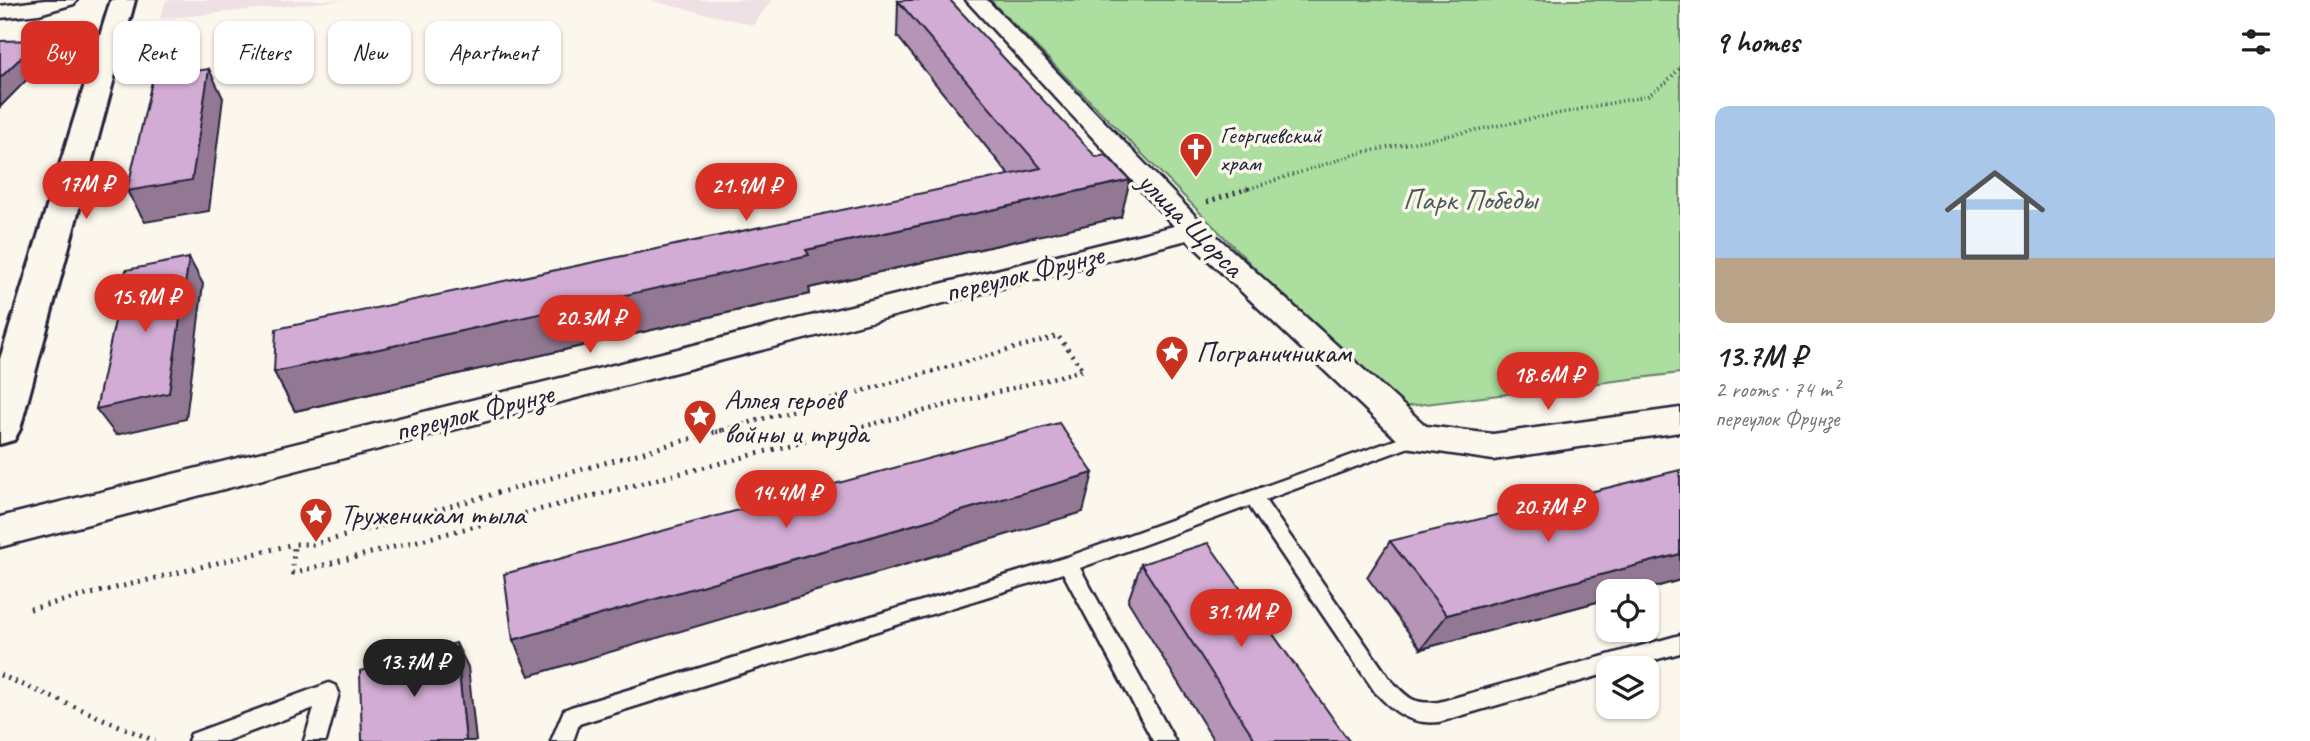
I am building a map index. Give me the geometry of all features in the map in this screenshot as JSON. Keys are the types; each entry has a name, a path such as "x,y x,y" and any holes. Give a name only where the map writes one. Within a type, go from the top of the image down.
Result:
{"main road":[{"path":"0,429 41,277 123,0"}],"street":[{"path":"0,12 38,8 67,0"},
{"name":"улица Щорса","path":"976,0 1185,221 1417,438"},
{"name":"переулок Фрунзе","path":"0,532 1185,221"},
{"path":"1417,438 1493,447 1680,420"}],"lane":[{"path":"562,741 571,717 1068,564 1417,438"},
{"path":"1253,497 1382,685 1403,708 1421,715 1680,644"},
{"path":"1068,564 1164,741"},
{"path":"199,741 329,693 316,741"}],"path":[{"path":"1185,221 1360,153 1647,96 1667,82 1680,68"},
{"path":"30,610 294,544 316,544 1058,336 1083,370 293,573 294,544"},
{"path":"0,675 155,741"}],"shaded area":[{"path":"166,0 345,0 160,19"},
{"path":"649,0 772,0 753,25"}],"green space":[{"name":"Парк Победы","path":"990,0 1680,0 1680,373 1393,408"}],"building":[{"path":"950,0 1096,157 1106,155 1130,180 806,250 809,255 274,372 276,329 1041,168 898,1"},
{"path":"21,40 21,58 0,78 0,41"},
{"path":"209,69 192,180 127,191 151,84 200,84 200,70"},
{"path":"189,258 169,393 96,409 126,270"},
{"path":"1059,423 1093,473 513,640 504,574"},
{"path":"1680,470 1680,554 1447,615 1390,541"},
{"path":"1208,543 1349,741 1256,741 1141,564"},
{"path":"456,643 466,741 362,741 360,671"}],"place":[{"name":"Георгиевский храм","path":"1196,179"},
{"name":"Пограничникам","path":"1172,382"},
{"name":"Аллея героев войны и труда","path":"700,446"},
{"name":"Труженикам тыла","path":"316,544"}]}
